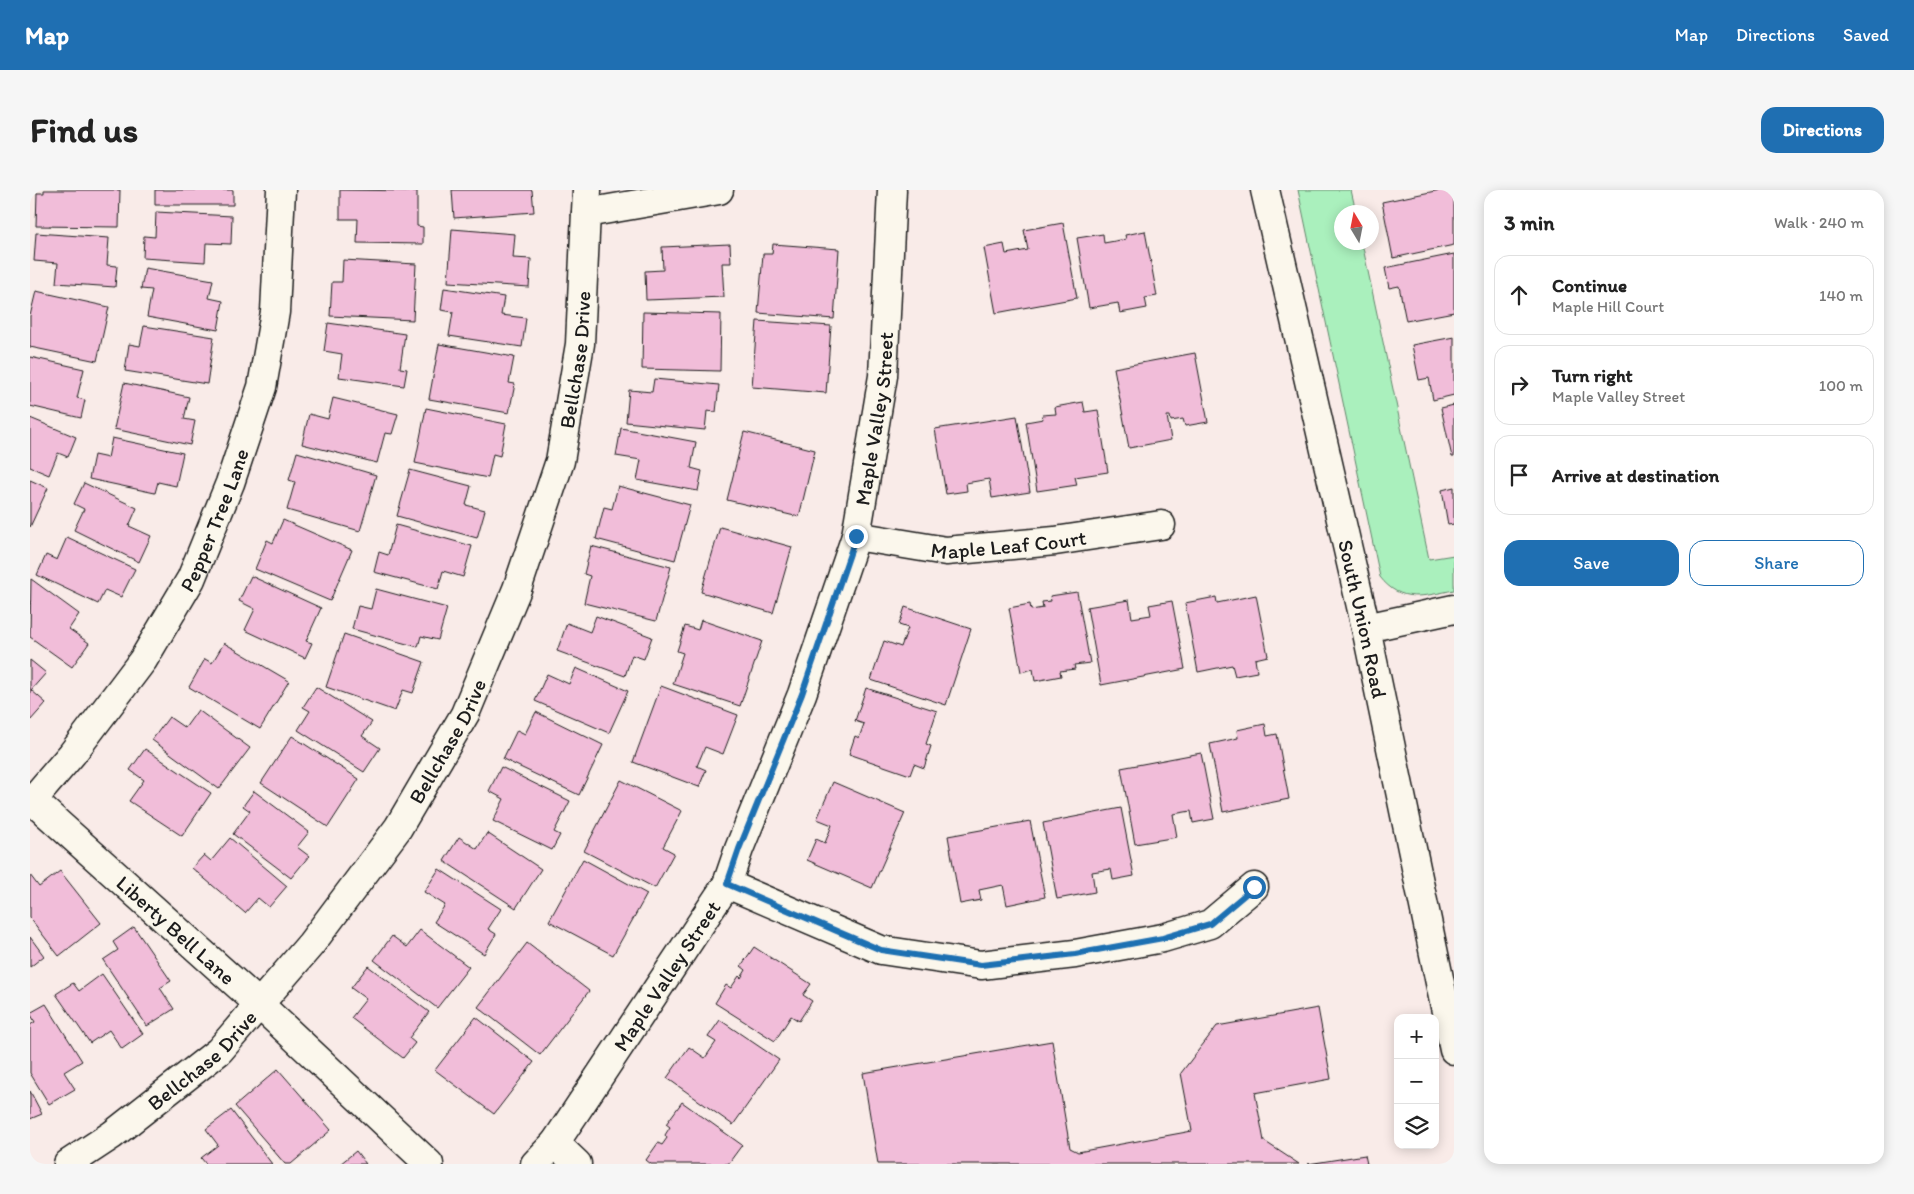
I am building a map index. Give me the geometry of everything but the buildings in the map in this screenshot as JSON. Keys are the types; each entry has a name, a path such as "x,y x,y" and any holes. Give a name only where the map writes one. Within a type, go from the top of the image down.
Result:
{"street":[{"name":"Pepper Tree Lane","path":"31,801 72,754 143,660 191,579 230,483 262,387 275,312 281,190"},
{"path":"586,202 719,190"},
{"name":"Maple Valley Street","path":"535,1164 555,1143 727,884 739,849 802,694 856,536 883,376 892,190"},
{"name":"South Union Road","path":"1265,190 1366,628 1454,1050"},
{"name":"Bellchase Drive","path":"68,1164 112,1135 219,1051 311,944 398,828 465,714 517,588 560,462 580,344 586,202"},
{"name":"Maple Leaf Court","path":"856,536 946,551 1055,540 1161,525"},
{"path":"1366,628 1454,609"},
{"name":"Liberty Bell Lane","path":"31,801 259,1004 429,1164"},
{"path":"727,884 881,950 981,965 1075,954 1163,938 1210,924 1254,887"},
{"path":"555,1143 577,1164"}],"green space":[{"path":"1298,190 1351,190 1354,205 1334,205 1334,250 1363,250 1429,559 1454,555 1454,590 1423,596 1405,595 1388,586 1380,577"}],"route":[{"path":"856,536 802,694 739,849 727,884 881,950 981,965 1075,954 1163,938 1210,924 1254,887"}]}
